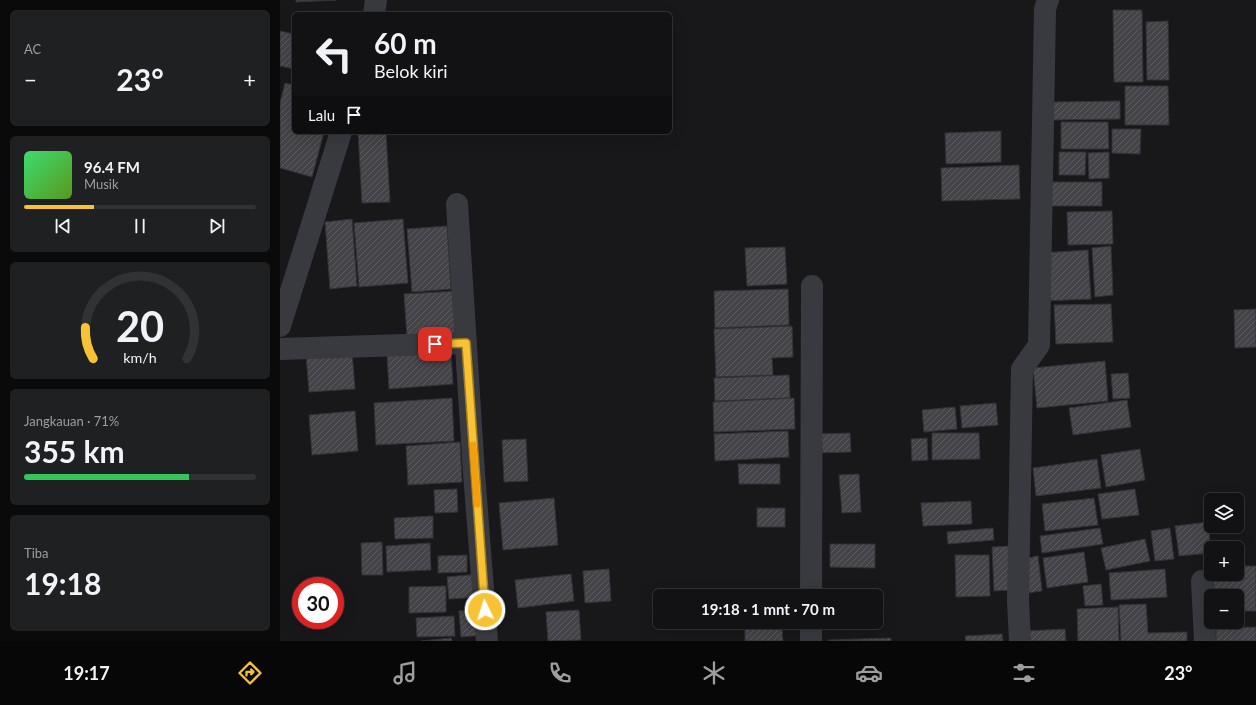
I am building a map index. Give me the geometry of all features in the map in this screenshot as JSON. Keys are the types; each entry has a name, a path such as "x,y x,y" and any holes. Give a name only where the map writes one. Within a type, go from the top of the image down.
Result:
{"street":[{"path":"374,12 376,0"},
{"path":"1020,641 1018,601 1022,369 1039,345 1045,9 1048,0"},
{"path":"280,326 339,134"},
{"path":"457,204 487,641"},
{"path":"811,589 812,286"},
{"path":"280,349 466,343"},
{"path":"1202,581 1205,641"},
{"path":"811,629 811,641"}],"building":[{"path":"296,0 336,0 296,2"},
{"path":"1113,10 1142,10 1143,82 1114,82"},
{"path":"1168,21 1169,80 1147,80 1146,22"},
{"path":"280,31 292,34 292,69 280,66"},
{"path":"285,83 292,85 292,134 323,134 312,177 280,168 280,103"},
{"path":"1125,86 1168,86 1169,125 1125,125"},
{"path":"1120,101 1120,119 1053,120 1053,102"},
{"path":"1061,122 1108,122 1109,149 1061,149"},
{"path":"1112,129 1141,129 1140,154 1112,153"},
{"path":"1001,131 1001,162 946,164 945,133"},
{"path":"358,134 386,134 390,202 362,203"},
{"path":"1059,152 1086,152 1085,175 1059,175"},
{"path":"1109,152 1109,178 1089,179 1088,153"},
{"path":"1019,165 1020,199 942,201 941,168"},
{"path":"1049,182 1102,182 1102,206 1050,206"},
{"path":"1112,211 1113,244 1068,245 1067,212"},
{"path":"352,219 357,286 330,289 325,222"},
{"path":"403,219 408,283 359,287 354,223"},
{"path":"447,226 451,289 412,292 407,229"},
{"path":"1111,246 1113,295 1095,297 1092,248"},
{"path":"785,247 787,284 747,286 745,248"},
{"path":"1088,250 1091,299 1043,301 1041,253"},
{"path":"788,289 789,325 715,328 714,291"},
{"path":"459,291 462,334 407,338 404,294"},
{"path":"1111,304 1113,342 1056,344 1054,305"},
{"path":"1256,309 1256,347 1235,348 1234,310"},
{"path":"792,326 793,357 772,358 773,375 716,377 714,329"},
{"path":"352,351 355,389 309,392 306,355"},
{"path":"451,351 453,384 389,389 387,355"},
{"path":"1105,361 1108,401 1037,408 1033,368"},
{"path":"1128,373 1130,398 1113,399 1111,374"},
{"path":"789,375 790,398 715,401 714,378"},
{"path":"452,398 454,441 376,445 374,403"},
{"path":"794,398 795,429 714,432 713,402"},
{"path":"1127,400 1131,427 1073,435 1069,408"},
{"path":"996,403 998,425 962,428 960,406"},
{"path":"955,407 957,429 924,432 922,410"},
{"path":"355,411 358,451 312,455 309,415"},
{"path":"788,431 789,457 715,461 714,434"},
{"path":"850,433 851,452 816,453 817,434"},
{"path":"932,433 979,433 980,459 932,460"},
{"path":"927,438 928,460 912,461 911,439"},
{"path":"526,439 528,481 504,482 502,440"},
{"path":"460,442 462,482 408,485 406,446"},
{"path":"1140,449 1145,480 1106,487 1101,455"},
{"path":"1097,459 1101,488 1036,496 1033,468"},
{"path":"738,464 780,464 780,484 739,484"},
{"path":"859,474 861,512 842,513 839,475"},
{"path":"457,489 458,512 435,513 434,490"},
{"path":"1135,489 1139,515 1102,519 1098,494"},
{"path":"554,498 558,545 503,550 499,503"},
{"path":"1094,498 1098,525 1045,531 1042,504"},
{"path":"971,501 972,524 923,526 921,503"},
{"path":"757,508 785,508 785,527 757,527"},
{"path":"433,516 433,538 395,539 394,518"},
{"path":"1204,522 1204,533 1209,533 1210,541 1204,541 1204,554 1179,556 1175,526"},
{"path":"993,528 994,540 948,544 947,532"},
{"path":"1100,528 1103,544 1042,553 1040,536"},
{"path":"1170,528 1174,559 1155,561 1151,531"},
{"path":"1145,539 1150,561 1106,570 1101,548"},
{"path":"382,542 383,575 362,575 361,543"},
{"path":"430,543 431,570 387,572 386,546"},
{"path":"830,544 875,544 875,568 830,567"},
{"path":"1010,546 1013,590 994,591 992,547"},
{"path":"1084,552 1088,582 1047,588 1043,558"},
{"path":"467,555 467,572 438,573 438,556"},
{"path":"955,555 989,555 990,596 956,597"},
{"path":"1038,556 1042,591 1027,593 1023,559"},
{"path":"1244,566 1256,566 1256,611 1244,611 1244,589 1214,589 1213,581 1244,581"},
{"path":"609,569 611,601 585,603 583,571"},
{"path":"1165,569 1167,597 1111,600 1109,573"},
{"path":"479,574 481,597 449,599 447,577"},
{"path":"571,574 574,601 518,608 515,580"},
{"path":"1101,584 1103,605 1085,606 1083,586"},
{"path":"446,586 446,612 409,613 409,587"},
{"path":"1146,604 1148,633 1187,632 1187,641 1121,641 1119,605"},
{"path":"1118,607 1119,641 1078,641 1077,609"},
{"path":"473,610 474,619 482,618 483,635 461,637 459,611"},
{"path":"579,610 581,640 548,641 546,612"},
{"path":"454,616 455,636 417,637 416,618"},
{"path":"1244,627 1256,627 1256,641 1216,641 1216,629 1244,629"},
{"path":"745,629 782,629 783,641 745,641"},
{"path":"1065,629 1066,641 1027,641 1027,631"},
{"path":"1002,634 1003,641 966,641 965,636"},
{"path":"451,638 452,641 421,641"},
{"path":"891,638 891,641 828,641 828,640"}],"slow traffic":[{"path":"473,445 477,504"}],"route":[{"path":"435,344 466,343 474,473 485,610"}]}
